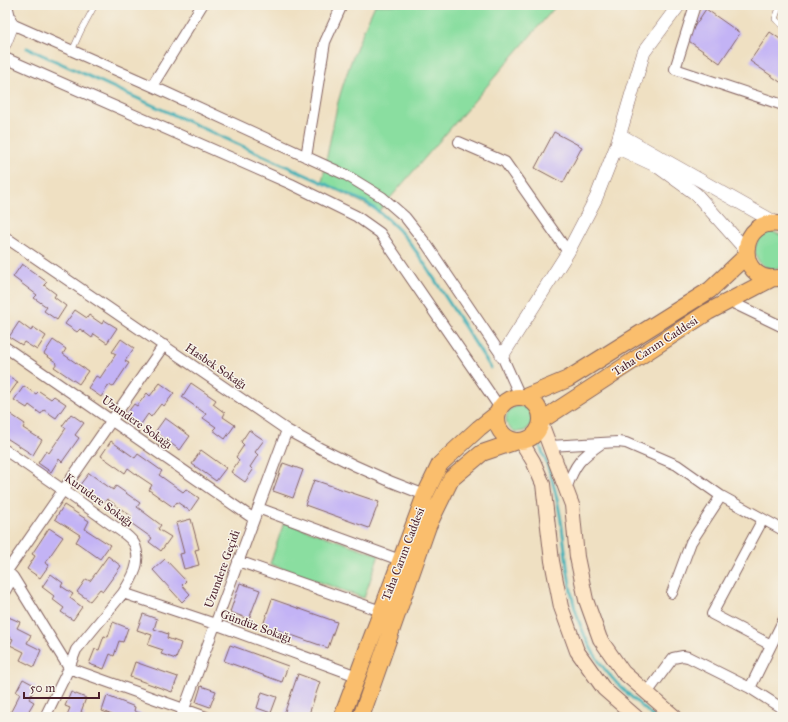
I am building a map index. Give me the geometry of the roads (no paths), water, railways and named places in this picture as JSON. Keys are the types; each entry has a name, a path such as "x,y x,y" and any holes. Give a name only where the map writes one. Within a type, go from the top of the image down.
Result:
{"main road":[{"path":"778,277 765,277 757,273 752,267 746,252 749,239 758,228 764,225 780,225"},
{"name":"Taha Carım Caddesi","path":"523,396 568,379 710,290 746,252"},
{"name":"Taha Carım Caddesi","path":"542,422 708,312 778,277"},
{"path":"542,422 539,430 534,435 530,438 519,441 510,439 503,434 499,428 497,420 499,410 508,399 523,396 532,400 538,405 550,446 572,504 577,557 586,600 600,639 623,672 675,717"},
{"name":"Taha Carım Caddesi","path":"342,717 425,495 440,464 499,410"},
{"path":"519,441 532,461 543,484 552,561 561,607 577,651 604,689 636,717"},
{"name":"Taha Carım Caddesi","path":"361,717 428,526 451,479 482,453 519,441"}],"street":[{"path":"5,43 8,23 7,5"},
{"path":"152,86 202,5"},
{"path":"306,157 325,42 342,5"},
{"path":"502,356 568,252 596,198 618,141 644,52 679,5"},
{"path":"695,5 675,69 783,105"},
{"path":"8,23 152,86 306,157 364,185 382,197 405,217 420,235 502,356 523,396"},
{"path":"5,58 291,184 356,216 380,233 499,410"},
{"path":"618,141 780,225"},
{"path":"618,141 657,166 696,194 746,252"},
{"path":"459,142 505,162 568,252"},
{"name":"Hasbek Sokağı","path":"5,237 287,430 322,451 345,462 425,495"},
{"path":"729,301 782,325"},
{"path":"5,591 8,572 164,345"},
{"name":"Uzundere Sokağı","path":"5,347 254,519"},
{"name":"Uzundere Geçidi","path":"182,713 287,430"},
{"path":"566,488 573,470 586,454 603,443"},
{"path":"550,446 626,443 677,465 721,496 783,530"},
{"name":"Kurudere Sokağı","path":"5,450 64,490 133,540 137,550 137,562 134,574 123,593 76,650 69,668 45,717"},
{"path":"672,594 692,542 721,496"},
{"path":"258,508 400,560"},
{"path":"763,519 712,614 771,645"},
{"path":"238,561 381,611"},
{"path":"8,572 69,668 182,713 206,717"},
{"name":"Gündüz Sokağı","path":"123,593 215,624 357,676"},
{"path":"750,688 783,621"},
{"path":"647,693 673,658 683,656 688,657 750,688 783,709"}],"lane":[{"path":"72,51 95,5"},
{"path":"780,5 774,19 783,26"}],"waterway":[{"path":"27,48 365,202 390,221 410,243 491,368"},
{"path":"540,446 546,460 562,525 574,605 588,644 612,678 654,717"}]}
